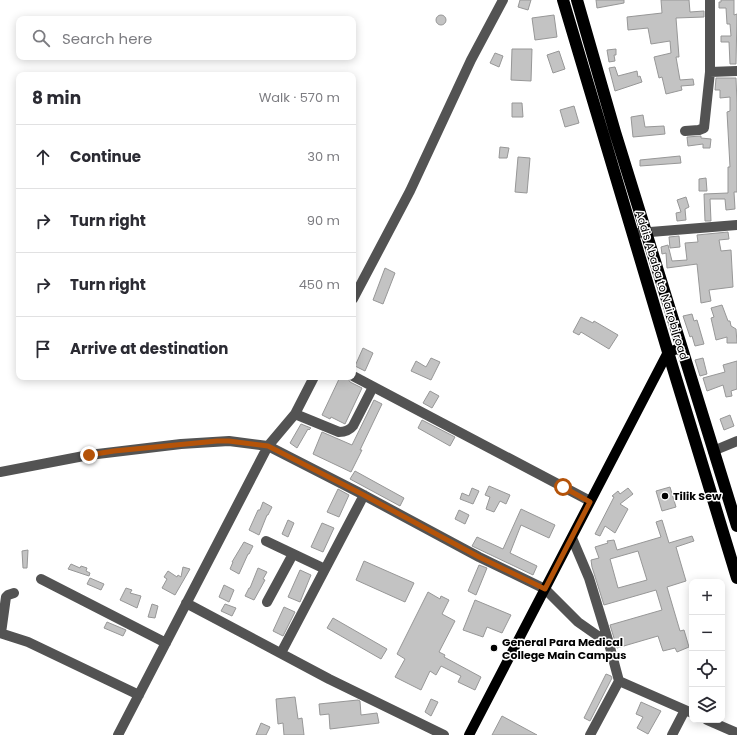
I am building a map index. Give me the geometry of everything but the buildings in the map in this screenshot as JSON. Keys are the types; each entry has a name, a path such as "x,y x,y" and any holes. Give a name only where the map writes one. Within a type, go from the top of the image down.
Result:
{"highway":[{"name":"Addis Ababa to Nairobi road","path":"563,0 632,234 737,578"},
{"name":"Addis Ababa to Nairobi road","path":"578,0 615,132 737,526"}],"main road":[{"path":"469,735 668,352 681,348"}],"street":[{"path":"356,293 410,191 471,60 503,0"},
{"path":"685,131 704,128 710,72 710,0"},
{"path":"710,72 737,71"},
{"path":"632,234 737,225"},
{"path":"356,378 590,502"},
{"path":"118,735 268,446 295,414 312,380"},
{"path":"295,414 339,432 345,432 350,430 353,426 373,387"},
{"path":"0,472 95,454 181,444 229,441 268,446 364,495 462,549 545,589 578,622 598,636 608,640"},
{"path":"713,451 737,441"},
{"path":"281,653 364,495"},
{"path":"572,538 589,578 619,681 590,735"},
{"path":"266,541 325,569"},
{"path":"267,602 293,554"},
{"path":"41,579 166,644"},
{"path":"14,593 6,597 0,633 28,642 139,695"},
{"path":"186,603 329,679 444,735"},
{"path":"619,681 688,712 672,735"},
{"path":"714,723 737,733"}],"place":[{"name":"Tilik Sew","path":"665,496"},
{"name":"General Para Medical College Main Campus","path":"494,648"}],"route":[{"path":"89,455 114,451 217,441 268,446 358,492 457,546 545,589 590,502 563,487"}]}
